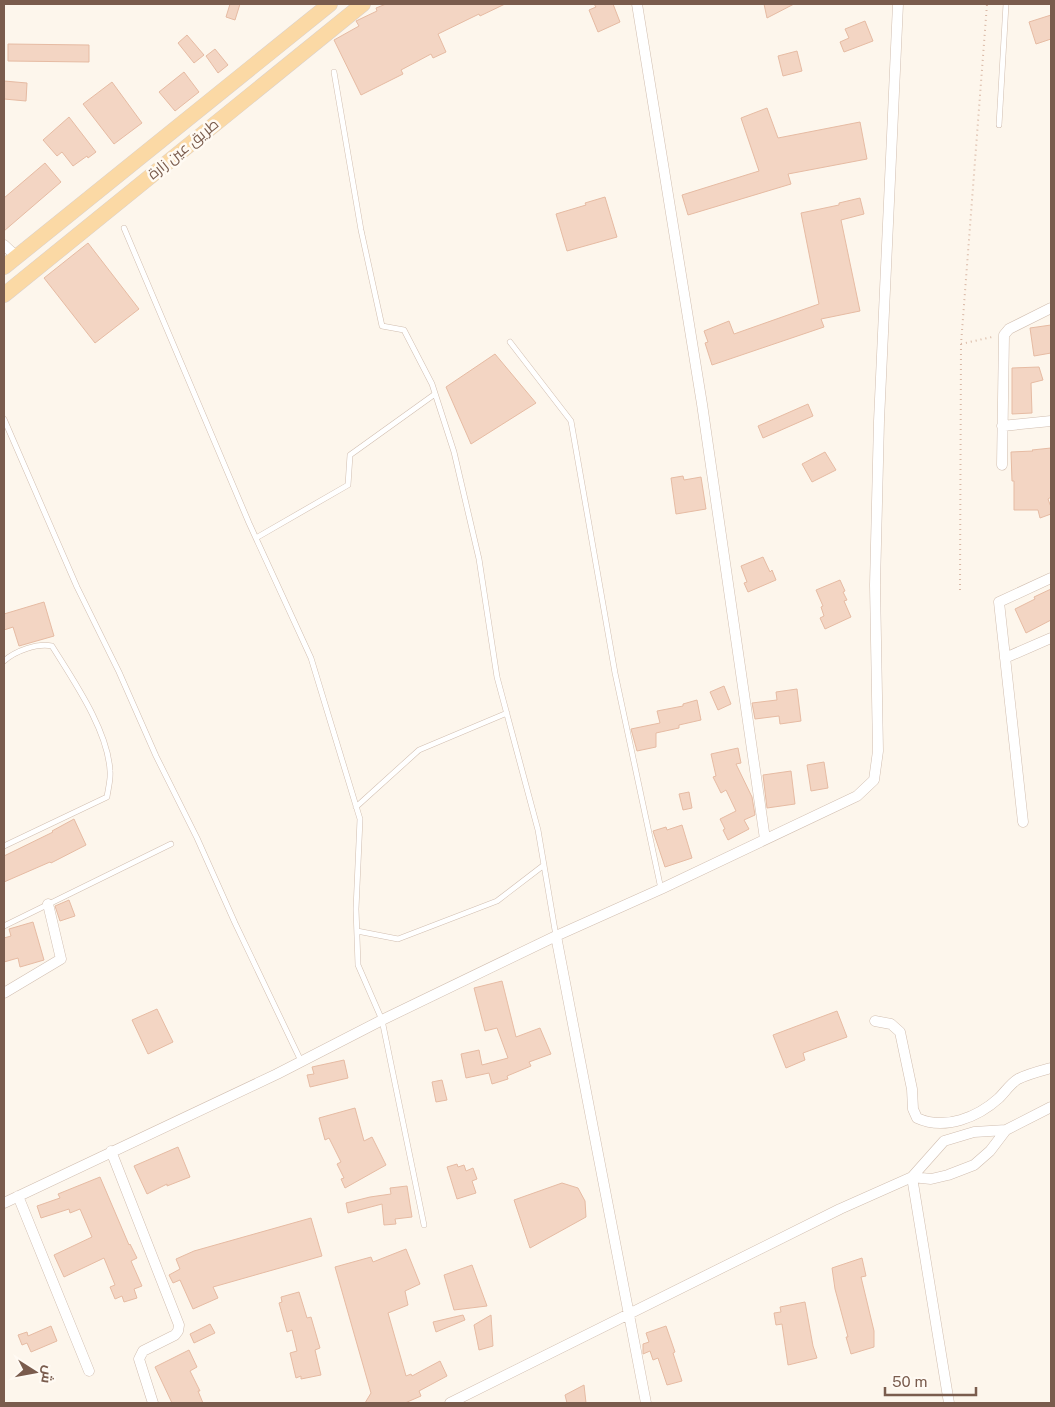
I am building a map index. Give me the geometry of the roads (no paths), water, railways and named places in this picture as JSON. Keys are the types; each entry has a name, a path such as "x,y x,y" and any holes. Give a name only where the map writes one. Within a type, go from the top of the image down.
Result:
{"main road":[{"name":"طريق عين زارة","path":"4,295 363,4"},
{"name":"طريق عين زارة","path":"4,267 323,6"}],"street":[{"path":"637,4 702,404 765,839"},
{"path":"4,1203 301,1062 382,1020 556,936 662,889 857,796 870,786 876,774 878,751 875,585 879,420 898,4"},
{"path":"4,246 17,257"},
{"path":"1002,465 1004,335 1008,329 1051,308"},
{"path":"1002,426 1051,421"},
{"path":"1023,822 999,602 1051,578"},
{"path":"1005,658 1051,638"},
{"path":"4,993 61,959 48,904"},
{"path":"556,936 646,1403"},
{"path":"875,1021 891,1024 900,1032 912,1089 913,1109 918,1118 927,1123 946,1123 967,1118 995,1101 1016,1080 1051,1068"},
{"path":"450,1403 831,1214 912,1177 944,1141 974,1132 1006,1130 1051,1107"},
{"path":"912,1177 931,1179 974,1165 990,1151 1006,1130"},
{"path":"111,1151 179,1325 175,1335 140,1354 139,1359 153,1403"},
{"path":"912,1177 949,1403"},
{"path":"18,1196 89,1371"}],"lane":[{"path":"999,125 1006,4"},
{"path":"334,72 361,230 382,326 404,330 432,384 454,452 479,559 497,677 538,830 556,936"},
{"path":"124,228 256,538 311,658 360,819 356,909 358,965 382,1020 424,1224"},
{"path":"510,342 571,421 615,674 641,801 662,889"},
{"path":"256,538 348,485 350,454 435,394"},
{"path":"4,419 77,586 301,1062"},
{"path":"4,661 34,646 44,644 52,646 89,707 104,742 110,770 107,797 4,846"},
{"path":"356,807 419,750 507,713"},
{"path":"4,926 171,844"},
{"path":"357,931 398,939 497,902 544,865"}]}
